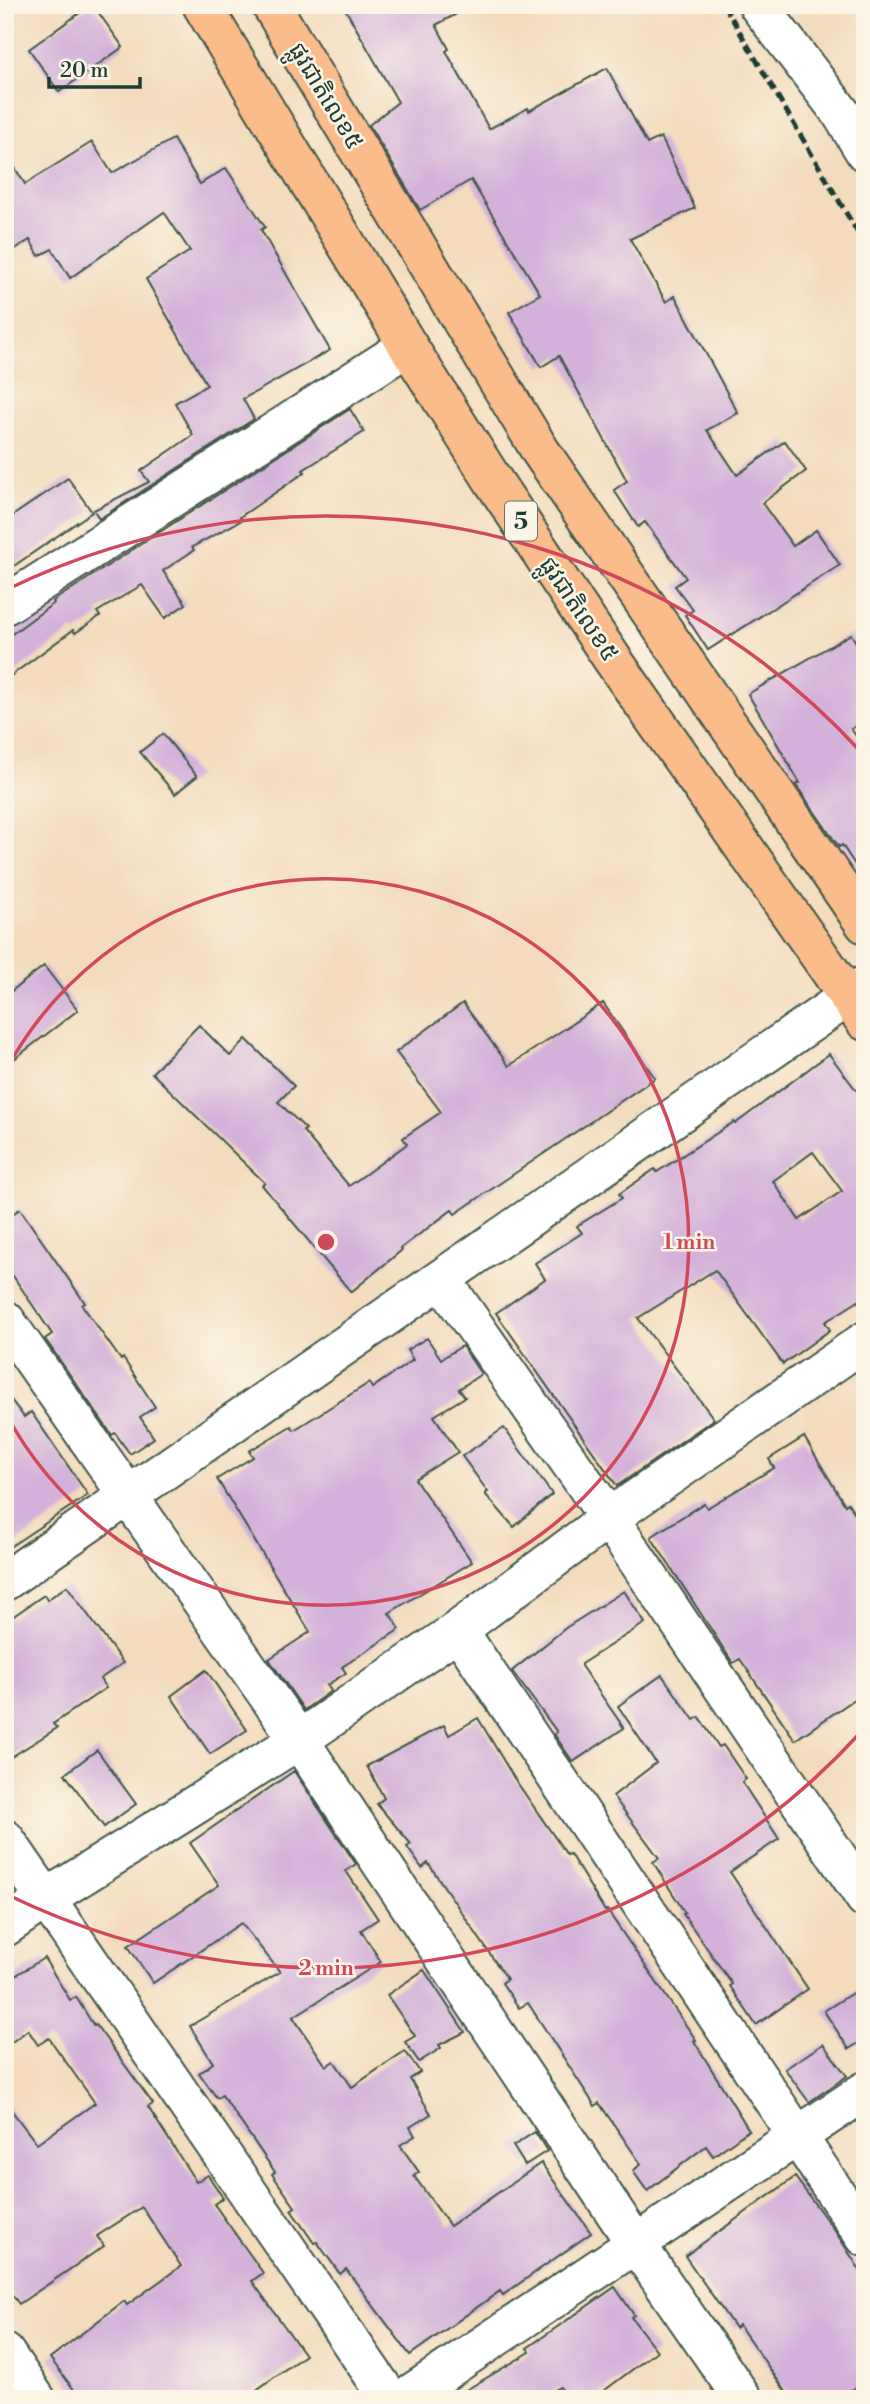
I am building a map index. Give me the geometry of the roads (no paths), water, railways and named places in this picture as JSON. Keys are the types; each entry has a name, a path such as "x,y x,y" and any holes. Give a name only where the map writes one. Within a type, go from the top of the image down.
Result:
{"highway":[{"name":"ផ្លូវជាតិលេខ៥","path":"202,5 408,346 613,660 859,1001"},
{"name":"ផ្លូវជាតិលេខ៥","path":"271,5 541,452 865,924"}],"street":[{"path":"758,5 853,107 865,152"},
{"path":"5,605 408,346"},
{"path":"5,1581 442,1280 859,1001"},
{"path":"442,1280 609,1518 865,1898"},
{"path":"5,1320 299,1740 636,2244 743,2399"},
{"path":"5,1927 45,1899 299,1740 458,1630 609,1518 865,1341"},
{"path":"458,1630 865,2237"},
{"path":"5,1839 390,2399"},
{"path":"403,2399 865,2091"},
{"path":"5,2353 37,2399"}],"railway":[{"path":"724,5 865,245"}]}
